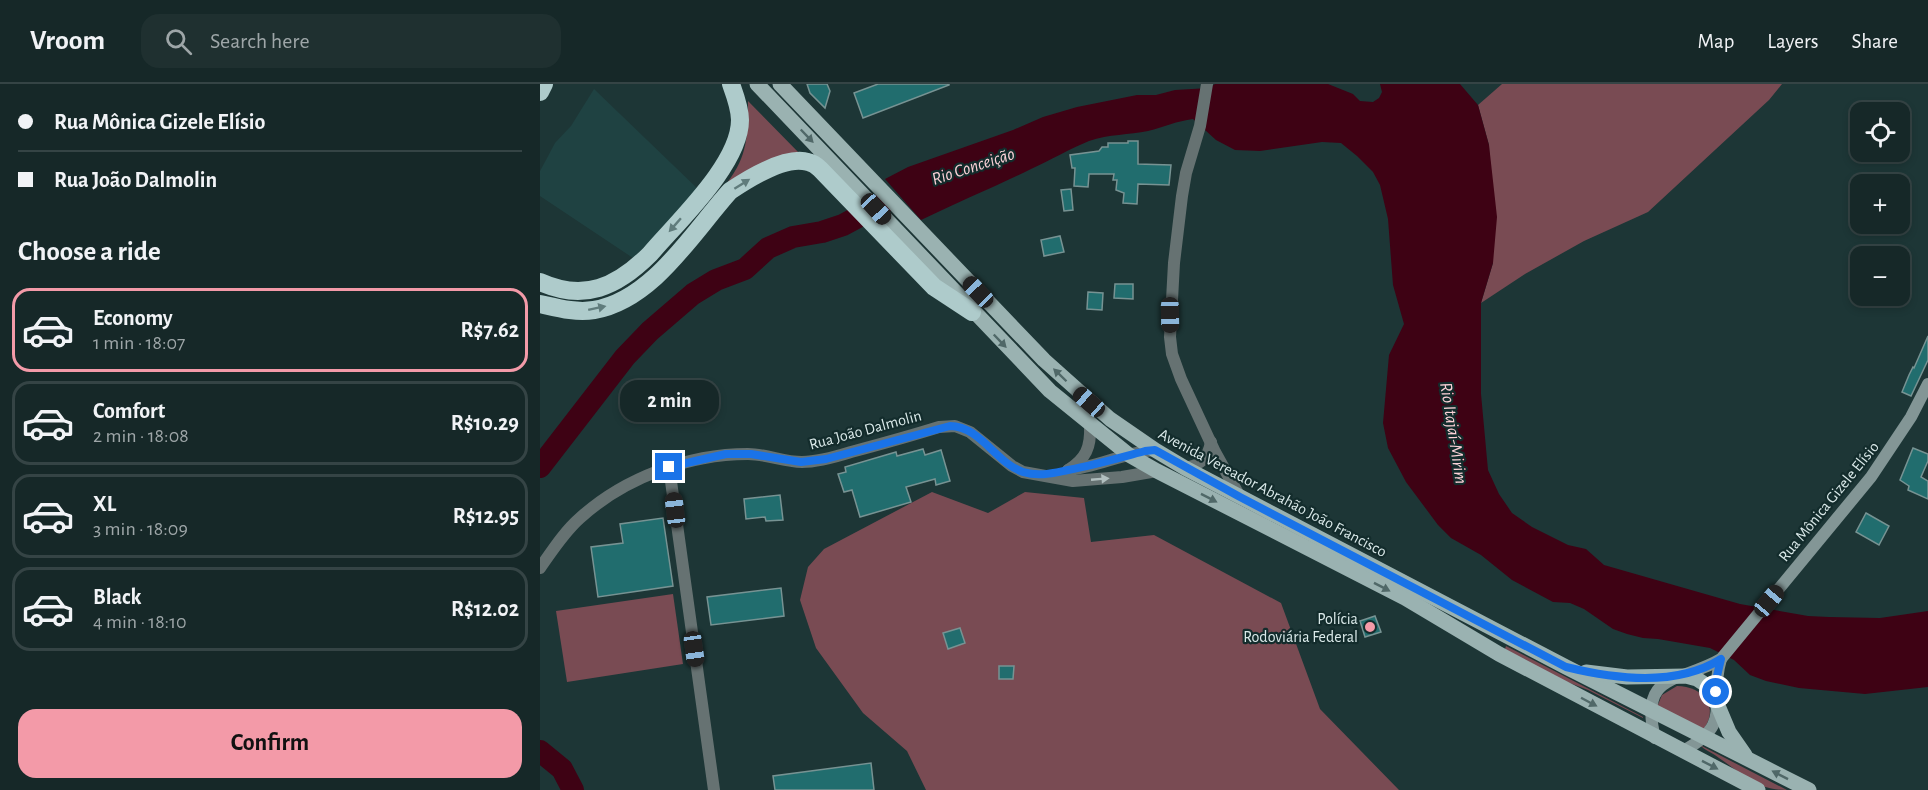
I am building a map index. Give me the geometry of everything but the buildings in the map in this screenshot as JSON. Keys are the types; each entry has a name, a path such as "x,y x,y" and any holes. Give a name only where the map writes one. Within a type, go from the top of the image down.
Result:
{"highway":[{"path":"540,92 544,84"},
{"path":"540,282 556,289 572,292 591,291 616,281 639,266 720,172 733,151 737,143 741,121 731,84"},
{"path":"540,304 578,311 595,310 618,303 640,291 665,266 730,191 778,165 794,161 810,162 844,185 912,256 934,287 972,312"}],"main road":[{"path":"757,84 844,185"},
{"name":"Avenida Vereador Abrahão João Francisco","path":"780,84 1066,382 1110,419 1155,450 1185,468 1566,667 1809,790"},
{"name":"Avenida Vereador Abrahão João Francisco","path":"972,312 1050,391 1090,426 1129,455 1404,598 1499,654 1655,738 1758,790"},
{"path":"1566,667 1615,676 1692,677 1702,682 1717,700 1729,732 1750,760"}],"street":[{"path":"1207,84 1200,126 1186,173 1180,205 1170,337 1172,354 1181,379 1210,442 1240,497"},
{"name":"Rua Mônica Gizele Elísio","path":"1652,711 1654,698 1669,680 1703,669 1724,656 1885,459 1928,384"},
{"name":"Rua João Dalmolin","path":"540,568 573,526 602,500 624,487 669,467 726,454 751,454 801,462 826,459 939,427 955,426 970,432 1017,469 1073,481 1122,477 1157,471"},
{"path":"1068,470 1087,453 1090,443 1090,426"},
{"path":"1185,468 1201,463 1207,457 1210,442"},
{"name":"Rua João Dalmolin","path":"1044,475 1155,450"},
{"path":"669,467 714,790"},
{"path":"1683,751 1705,737 1714,722 1717,711 1716,684 1724,656"},
{"path":"1652,711 1655,738"}],"shaded area":[{"path":"1502,84 1782,84 1769,100 1648,212 1584,241 1525,274 1481,303 1493,263 1489,145 1478,105"},
{"path":"594,89 700,191 633,258 540,196 540,171 555,143 571,126"},
{"path":"748,101 801,155 727,183 743,154 748,124"},
{"path":"932,492 988,513 1025,492 1084,498 1091,542 1154,535 1281,603 1320,709 1399,790 926,790 907,751 863,713 816,648 800,600 808,567 824,549"},
{"path":"673,594 683,664 567,682 556,611"},
{"path":"1506,646 1643,717 1643,718 1504,652"},
{"path":"1677,686 1695,690 1706,700 1710,714 1702,731 1657,707 1662,695"},
{"path":"1700,745 1787,790 1758,784"}],"water":[{"name":"Rio Itajaí-Mirim","path":"1215,84 1328,84 1353,94 1360,101 1373,102 1382,92 1380,84 1460,84 1478,105 1489,145 1497,217 1493,263 1481,303 1481,394 1488,470 1499,494 1512,513 1532,527 1568,545 1586,549 1604,565 1740,604 1808,616 1829,617 1880,618 1928,611 1928,687 1865,694 1799,688 1766,681 1750,675 1734,660 1710,648 1627,634 1613,629 1584,609 1570,603 1553,602 1512,580 1481,555 1451,538 1438,525 1406,482 1388,448 1383,423 1389,355 1404,324 1393,285 1388,219 1380,185 1373,172 1341,143 1322,142 1260,151 1235,150 1216,140 1193,119 1187,120 1148,131 1089,141 921,220 885,179 908,167 1043,117 1077,107 1137,95 1156,95 1175,90 1209,88"}],"waterway":[{"name":"Rio Conceição","path":"540,467 625,357 650,331 693,294 716,280 745,269 768,248 793,237 822,232 843,225 882,204"},
{"name":"Rio Conceição","path":"540,751 562,769 573,790"}],"place":[{"name":"Polícia Rodoviária Federal","path":"1370,627"}],"route":[{"path":"669,467 726,454 751,454 801,462 826,459 939,427 950,426 970,432 1017,469 1044,475 1085,468 1155,450 1185,468 1566,667 1615,676 1680,676 1711,666 1721,659 1716,692"}]}
